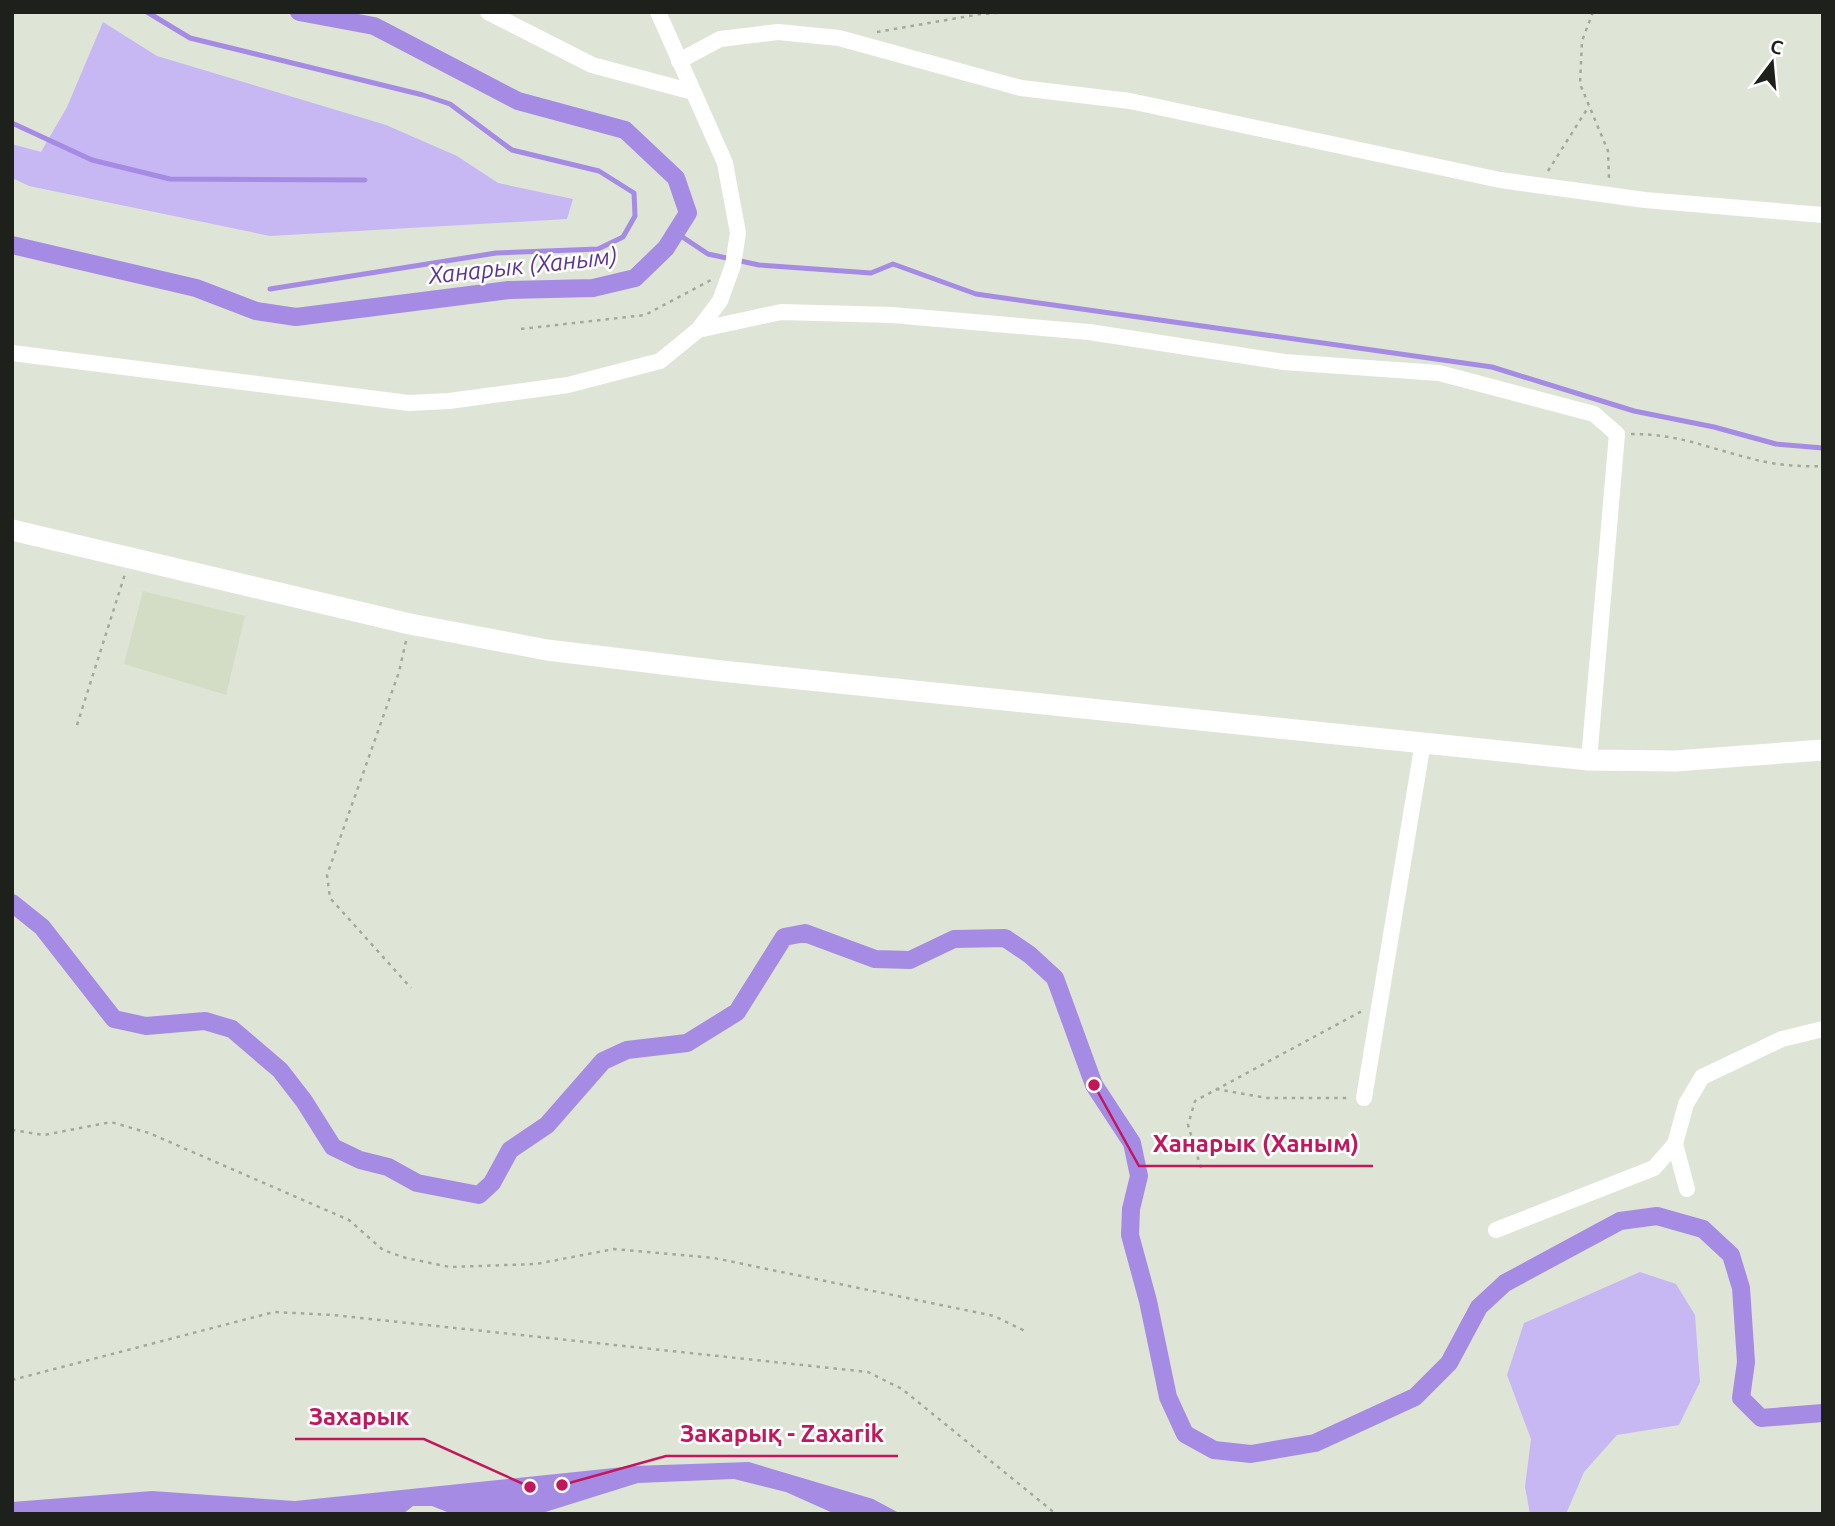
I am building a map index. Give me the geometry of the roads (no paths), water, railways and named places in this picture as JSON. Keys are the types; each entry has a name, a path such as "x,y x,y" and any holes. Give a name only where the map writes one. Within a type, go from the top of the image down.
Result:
{"main road":[{"path":"12,530 410,624 547,650 721,671 1589,760 1675,761 1823,750"}],"street":[{"path":"488,12 592,65 693,92"},
{"path":"12,353 409,403 449,401 568,385 660,361 698,330 720,301 733,265 738,233 725,163 658,12"},
{"path":"680,61 720,39 778,32 839,38 1021,88 1130,101 1500,180 1609,195 1823,215"},
{"path":"698,330 780,313 892,315 1089,332 1284,362 1439,373 1594,414 1617,434 1589,760"},
{"path":"1364,1098 1423,742"},
{"path":"1496,1230 1654,1168 1675,1144 1686,1104 1702,1077 1782,1039 1823,1029"},
{"path":"1675,1144 1687,1189"}],"waterway":[{"path":"147,12 190,38 450,104 512,150 599,171 634,193 635,216 623,237 598,249 496,253 270,289"},
{"name":"Ханарык (Ханым)","path":"12,245 196,288 256,311 296,317 509,290 593,288 635,278 666,248 688,213 676,178 625,130 518,101 374,26 299,12"},
{"path":"12,123 92,160 170,179 365,180"},
{"path":"675,232 708,254 759,265 871,273 893,264 976,294 1492,367 1634,411 1714,427 1776,444 1823,448"},
{"name":"Ханарык (Ханым)","path":"12,903 42,927 114,1019 146,1026 205,1021 232,1029 280,1070 304,1101 333,1147 360,1160 388,1167 417,1183 479,1195 492,1183 510,1150 547,1125 603,1061 627,1050 687,1043 737,1012 784,937 805,933 875,959 910,960 954,939 1005,938 1030,955 1055,978 1094,1085 1132,1143 1139,1176 1131,1209 1130,1235 1148,1301 1168,1397 1185,1434 1214,1450 1251,1454 1315,1443 1415,1397 1449,1363 1479,1307 1505,1283 1620,1221 1657,1216 1703,1229 1731,1255 1741,1288 1746,1362 1741,1398 1761,1418 1823,1413"}],"place":[{"name":"Ханарык (Ханым)","path":"1094,1085"},
{"name":"Закарық - Zaxarik","path":"562,1485"},
{"name":"Захарык","path":"530,1487"}]}
